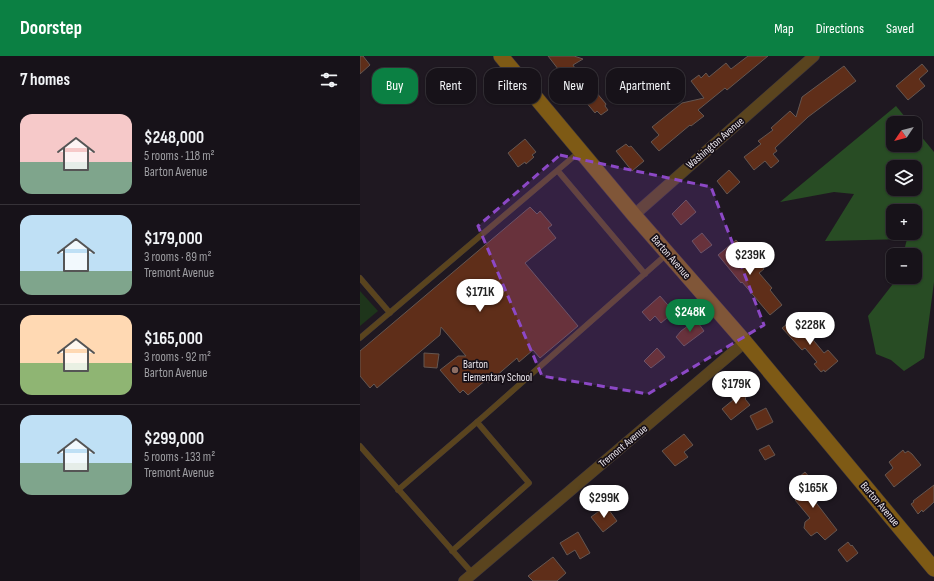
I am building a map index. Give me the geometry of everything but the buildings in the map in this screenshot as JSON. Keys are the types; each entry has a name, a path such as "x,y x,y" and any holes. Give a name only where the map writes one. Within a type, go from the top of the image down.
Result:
{"street":[{"name":"Barton Avenue","path":"501,56 634,215 745,342 934,569"},
{"name":"Washington Avenue","path":"634,215 814,56"},
{"name":"Tremont Avenue","path":"468,577 745,342"}],"lane":[{"path":"360,338 580,151"},
{"path":"558,171 645,274"},
{"path":"398,490 668,253"},
{"path":"360,278 390,313"},
{"path":"452,550 529,483 477,422"},
{"path":"360,446 452,550 468,577"}],"highlighted area":[{"path":"560,155 711,187 764,325 648,394 542,376 478,226"}],"green space":[{"path":"896,106 904,116 886,116 886,152 922,152 922,137 934,152 934,282 924,358 904,371 891,360 876,354 868,316 893,284 922,284 922,248 905,248 907,240 922,240 922,204 886,204 886,240 825,241 854,194 834,192 780,202"},
{"path":"360,291 378,311 360,326"}],"place":[{"name":"Barton Elementary School","path":"455,370"}]}
